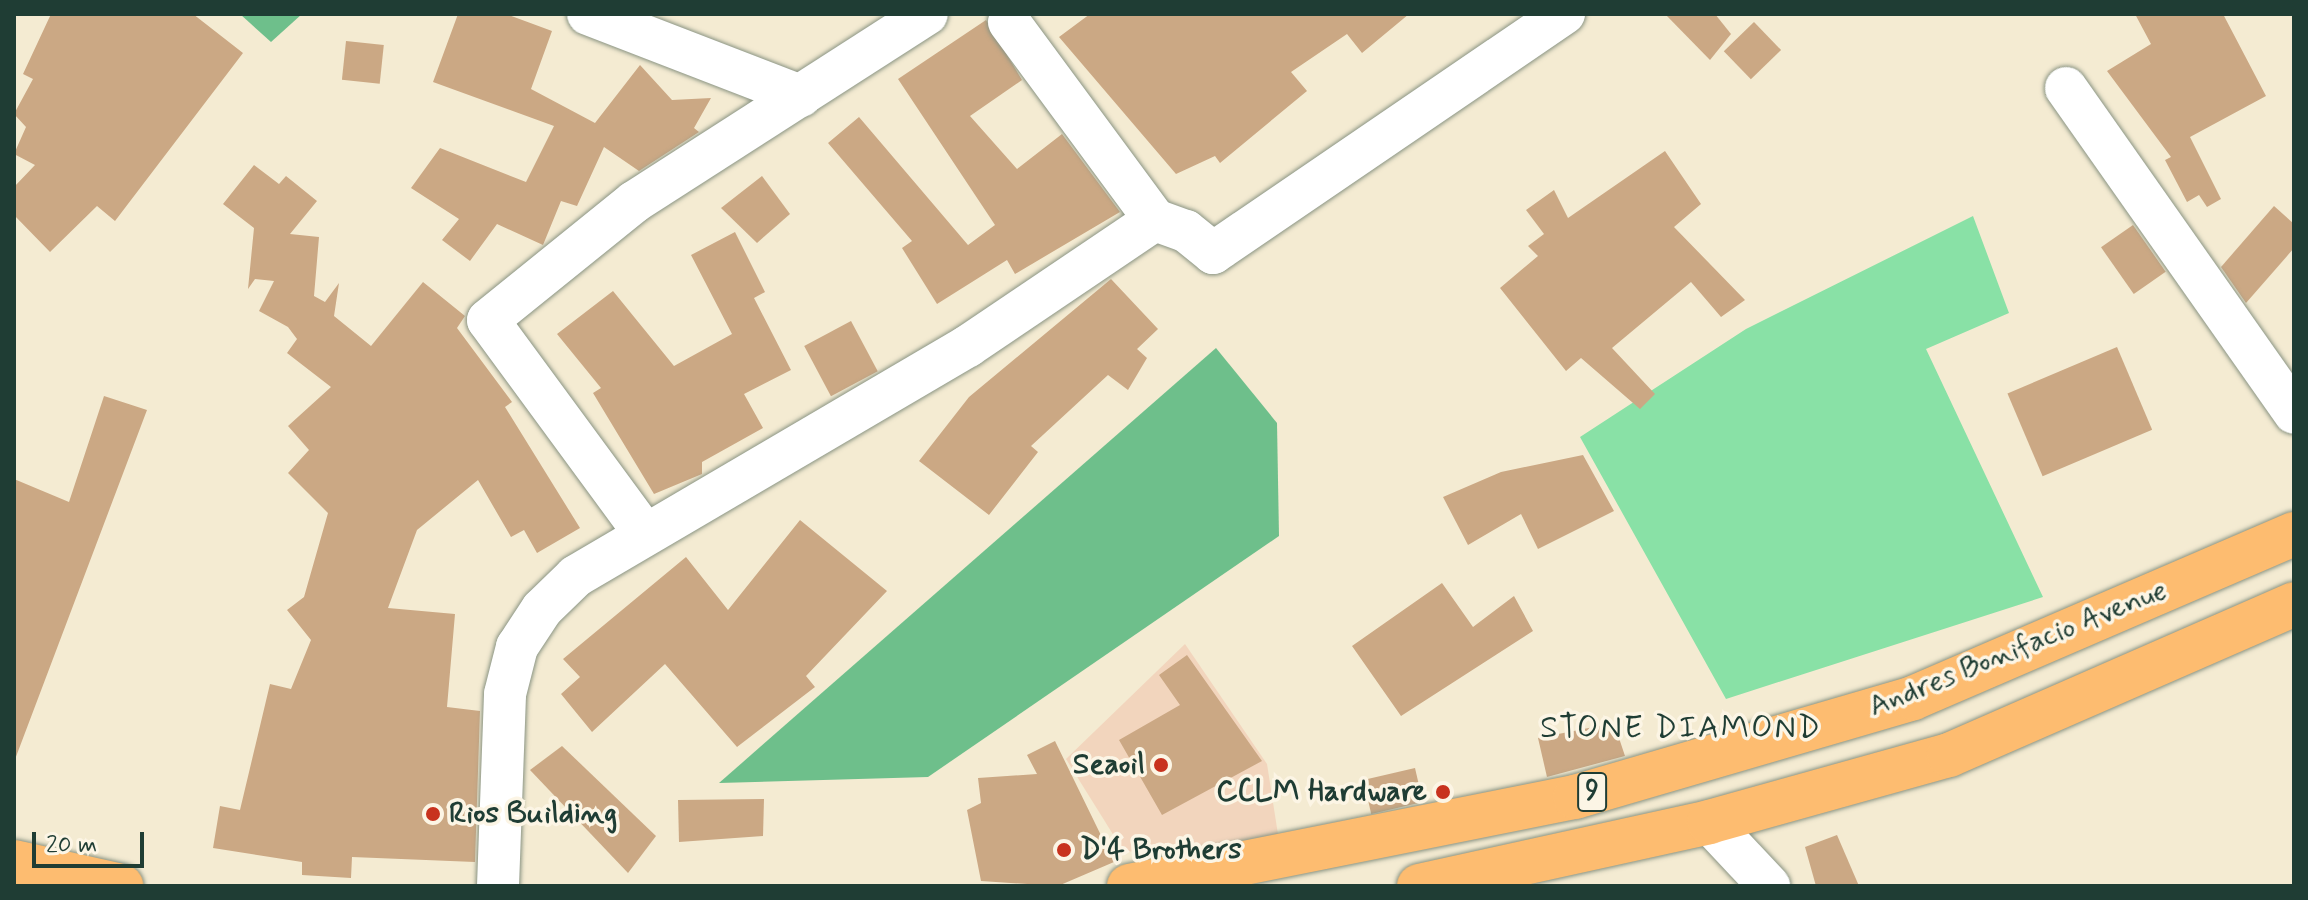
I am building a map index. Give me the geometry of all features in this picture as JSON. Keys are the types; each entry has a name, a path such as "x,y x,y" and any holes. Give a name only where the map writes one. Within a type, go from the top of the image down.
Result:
{"highway":[{"name":"Andres Bonifacio Avenue","path":"1129,886 1575,797 1913,698 2294,534"},
{"name":"9","path":"1419,886 1709,822 1949,755 2294,604"},
{"path":"14,862 121,886"}],"street":[{"path":"588,14 801,96"},
{"path":"645,534 488,320 576,243 927,14"},
{"path":"1008,17 1155,220 1213,253 1564,14"},
{"path":"2066,88 2294,413"},
{"path":"498,886 505,694 517,647 576,576 968,346 1155,220"},
{"path":"1709,822 1769,886"}],"shaded area":[{"path":"1185,644 1267,764 1279,841 1124,852 1066,759"}],"green space":[{"path":"240,14 302,14 271,42"},
{"path":"1973,216 2009,313 1926,349 2043,597 1726,699 1580,437 1746,329"},
{"path":"1216,348 1277,423 1279,536 928,777 719,783"}],"building":[{"path":"51,14 193,14 243,53 115,221 97,206 50,252 14,215 14,187 35,165 14,154 26,127 14,114 33,79 23,74"},
{"path":"458,14 506,14 552,31 531,89 595,123 640,65 672,100 711,98 694,128 699,132 639,171 604,147 577,206 561,201 543,245 497,224 470,261 442,240 459,219 411,188 440,148 526,182 554,126 433,82"},
{"path":"1090,14 1409,14 1362,53 1347,34 1291,72 1307,91 1220,163 1215,156 1176,174 1059,37"},
{"path":"1665,14 1715,14 1731,34 1710,60"},
{"path":"2135,14 2223,14 2266,96 2190,137 2221,199 2207,207 2199,195 2187,202 2165,160 2171,157 2107,71 2151,44"},
{"path":"986,20 1022,80 970,116 1017,169 1062,134 1120,212 1015,274 1007,260 937,304 902,248 912,241 828,143 859,117 968,245 995,225 898,79"},
{"path":"1754,22 1781,50 1751,79 1724,51"},
{"path":"346,41 384,45 380,84 342,80"},
{"path":"1665,151 1701,204 1674,227 1745,300 1721,317 1691,282 1612,348 1655,394 1640,409 1581,358 1566,371 1500,288 1538,256 1528,246 1544,234 1526,210 1554,190 1568,218"},
{"path":"254,165 279,184 286,176 317,201 290,234 319,237 314,296 325,302 339,283 334,316 371,346 423,282 465,316 457,328 512,402 505,407 580,528 537,553 524,530 511,537 478,480 417,530 388,608 455,614 447,707 480,711 475,862 352,857 351,878 302,875 302,862 213,848 220,806 240,810 270,684 291,689 311,640 287,610 304,597 328,513 288,473 309,450 288,426 331,387 287,353 297,339 288,327 259,311 274,281 255,279 248,289 254,228 223,204"},
{"path":"762,176 790,214 757,243 721,208"},
{"path":"2274,206 2294,224 2294,248 2246,303 2221,267"},
{"path":"2133,225 2166,272 2134,294 2101,247"},
{"path":"735,232 765,292 754,298 791,370 744,394 763,428 702,462 702,474 654,494 593,393 601,388 557,334 613,291 674,366 732,334 691,255"},
{"path":"1111,279 1158,329 1137,349 1147,358 1128,390 1108,375 1031,446 1038,452 989,515 919,461 969,397"},
{"path":"851,321 878,371 831,396 804,346"},
{"path":"2117,347 2152,430 2043,476 2007,393"},
{"path":"104,396 147,410 14,762 14,479 69,502"},
{"path":"1583,455 1614,511 1538,549 1521,514 1468,545 1443,497 1501,472"},
{"path":"800,520 887,591 806,676 815,687 737,747 665,664 592,732 561,694 580,677 563,659 686,557 728,610"},
{"path":"1442,583 1473,627 1514,596 1533,631 1401,716 1352,646"},
{"path":"1187,655 1262,761 1162,815 1119,740 1180,705 1159,675"},
{"path":"1614,723 1625,756 1547,777 1538,738"},
{"path":"1055,741 1114,862 1058,886 981,881 967,810 981,803 978,778 1037,774 1027,755"},
{"path":"562,746 656,836 628,873 530,770"},
{"path":"1415,768 1423,802 1371,814 1363,780"},
{"path":"764,799 763,836 679,842 678,800"},
{"path":"1837,835 1859,886 1816,886 1805,847"}],"place":[{"name":"Seaoil","path":"1161,765"},
{"name":"CCLM Hardware","path":"1443,792"},
{"name":"Rios Building","path":"433,814"},
{"name":"D'4 Brothers","path":"1064,850"}],"district":[{"name":"STONE DIAMOND","path":"1681,728"}]}
